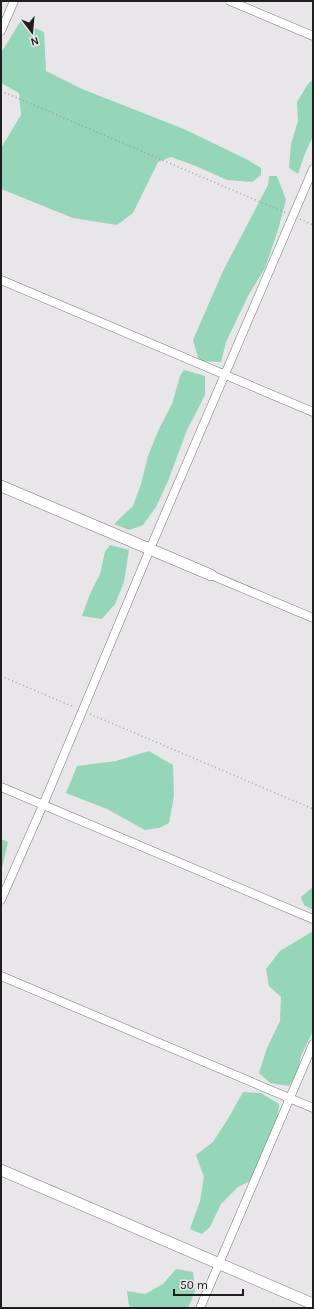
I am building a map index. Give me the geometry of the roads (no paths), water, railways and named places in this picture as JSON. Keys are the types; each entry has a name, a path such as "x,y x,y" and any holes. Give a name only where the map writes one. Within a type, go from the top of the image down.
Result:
{"street":[{"path":"1,31 14,1"},
{"path":"230,1 313,36"},
{"path":"1,900 43,805 150,549 313,169"},
{"path":"1,280 313,412"},
{"path":"1,486 313,618"},
{"path":"1,787 313,919"},
{"path":"1,976 313,1108"},
{"path":"200,1308 313,1044"},
{"path":"1,1170 313,1304"}]}
